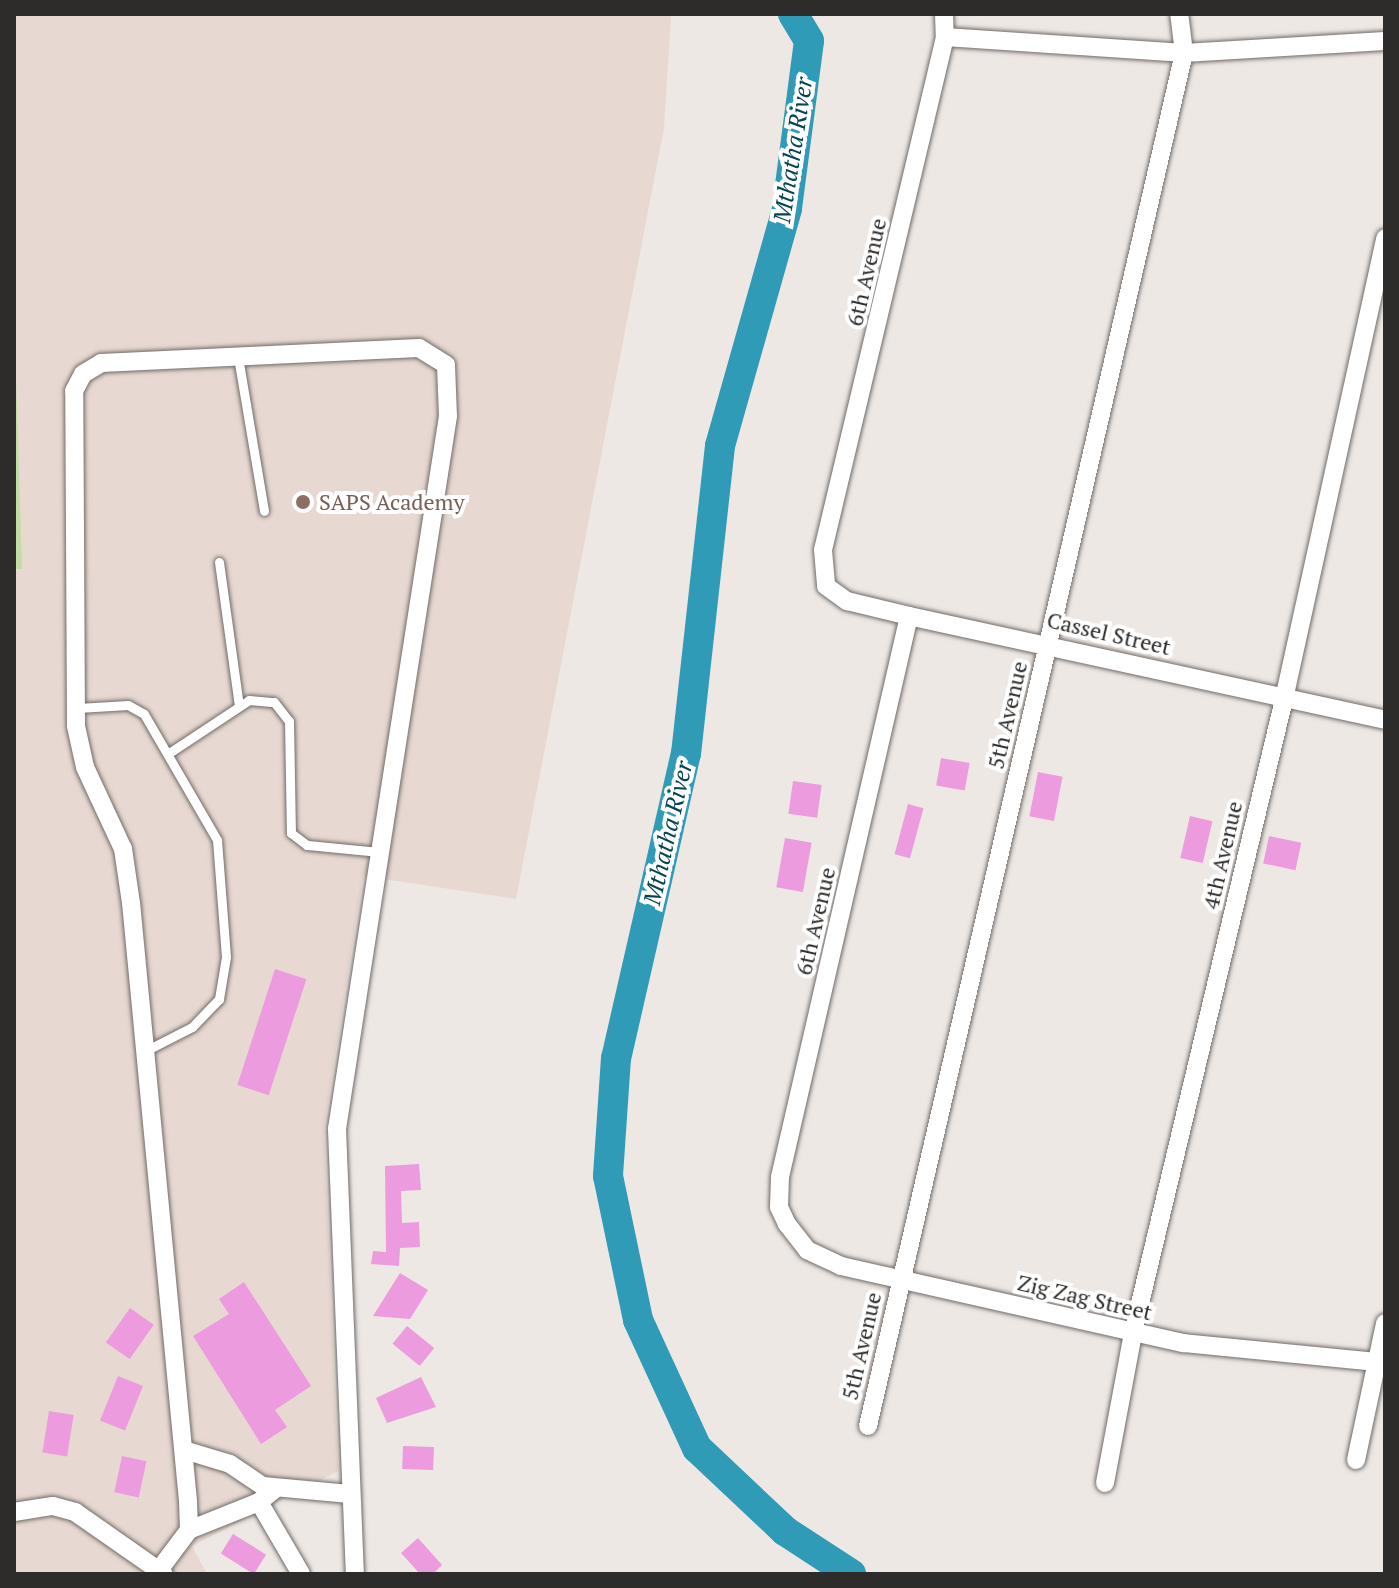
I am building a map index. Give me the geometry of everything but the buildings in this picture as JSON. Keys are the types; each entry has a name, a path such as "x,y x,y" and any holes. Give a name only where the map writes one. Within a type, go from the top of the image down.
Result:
{"street":[{"name":"6th Avenue","path":"826,586 823,550 945,37 944,14"},
{"name":"5th Avenue","path":"868,1426 1184,53 1179,14"},
{"path":"945,37 1184,53 1385,41"},
{"name":"4th Avenue","path":"1105,1483 1133,1333 1284,699 1385,238"},
{"path":"189,1530 147,1050 123,849 85,767 78,708 77,381 101,363 419,348 446,365 445,435 337,1129 355,1574"},
{"name":"Cassel Street","path":"826,586 847,601 909,616 1049,643 1385,720"},
{"name":"6th Avenue","path":"794,1235 779,1207 780,1177 909,616"},
{"name":"Zig Zag Street","path":"794,1235 830,1263 1133,1333 1230,1351 1378,1362"},
{"path":"1356,1460 1385,1323"},
{"path":"184,1450 230,1464 275,1489 350,1494"},
{"path":"14,1512 53,1506 75,1512 161,1572 189,1530 259,1502 275,1489"},
{"path":"259,1502 301,1574"}],"lane":[{"path":"237,356 264,511"},
{"path":"219,562 239,706"},
{"path":"169,753 239,706 263,700 286,710 289,825 295,838 380,852"},
{"path":"78,708 137,707 169,753 217,840 226,957 215,1007 147,1050"}],"shaded area":[{"name":"SAPS Academy","path":"14,14 671,14 664,128 516,899 363,876 324,1127 338,1471 192,1546 207,1574 14,1574"}],"green space":[{"path":"14,313 22,569 14,569"}],"waterway":[{"name":"Mthatha River","path":"793,14 809,41 787,209 720,446 686,753 616,1058 608,1176 638,1320 697,1448 785,1531 851,1574"}],"place":[{"name":"SAPS Academy","path":"303,502"}]}
